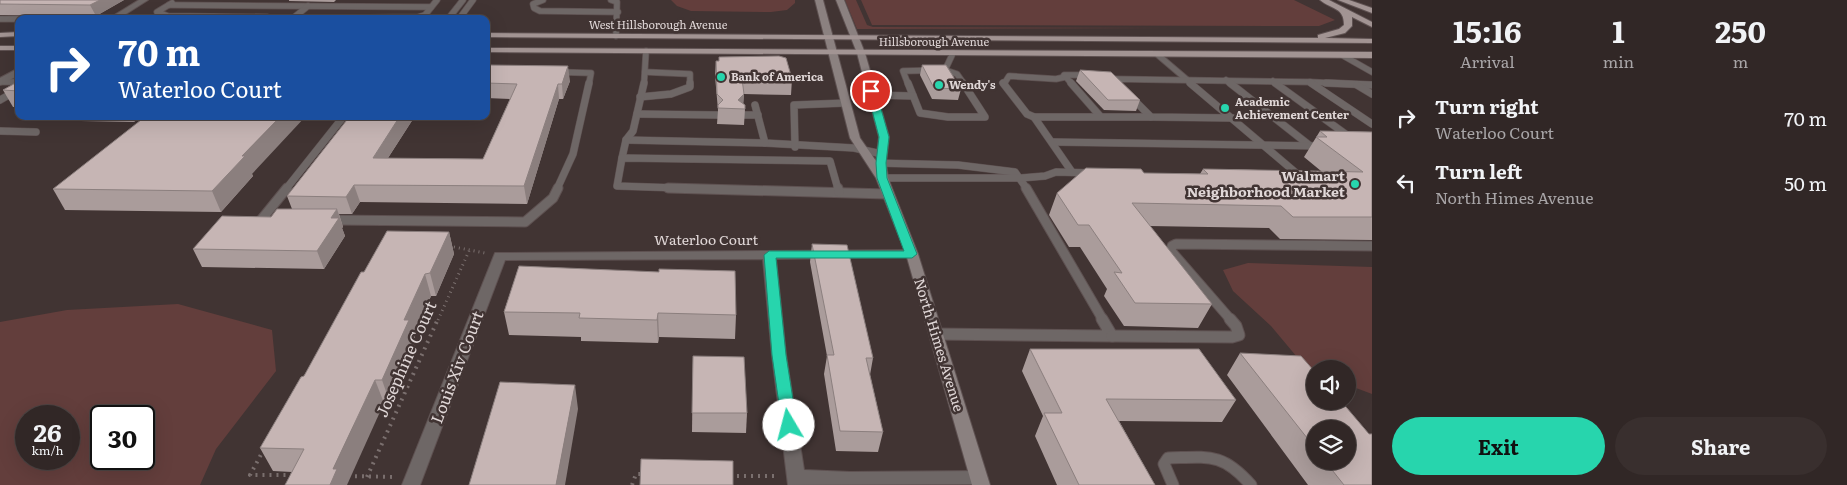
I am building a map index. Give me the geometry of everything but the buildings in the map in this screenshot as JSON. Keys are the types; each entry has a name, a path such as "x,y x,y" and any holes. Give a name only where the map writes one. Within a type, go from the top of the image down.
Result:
{"main road":[{"path":"1324,0 1372,25"},
{"path":"1342,0 1372,11"},
{"path":"1158,55 1180,48 1293,46 1342,31 1348,26 1348,17 1344,10"},
{"path":"0,35 15,34"},
{"name":"West Hillsborough Avenue","path":"490,35 829,37"},
{"name":"Hillsborough Avenue","path":"829,37 1372,41"},
{"path":"0,48 15,48"},
{"name":"Hillsborough Avenue","path":"490,50 1158,55 1372,54"}],"street":[{"path":"119,15 144,0"},
{"name":"North Himes Avenue","path":"818,0 854,138 862,148 878,160 887,194 912,254 981,482"},
{"path":"840,0 861,53 884,137 878,160"},
{"path":"0,82 15,73"},
{"name":"Waterloo Court","path":"500,256 912,254"},
{"path":"769,255 779,355 797,481 981,482"},
{"name":"Louis Xiv Court","path":"412,481 500,256"}],"lane":[{"path":"165,15 157,12 177,0"},
{"path":"244,5 252,0"},
{"path":"366,6 372,0"},
{"path":"425,15 437,0"},
{"path":"451,15 463,0"},
{"path":"462,15 473,0"},
{"path":"542,0 533,4 534,8 540,11 618,12"},
{"path":"611,0 617,2 616,36"},
{"path":"169,5 431,7"},
{"path":"297,15 308,6"},
{"path":"0,19 15,19"},
{"path":"646,51 645,72 637,114 633,131 626,140 617,186 887,194"},
{"path":"945,70 953,53"},
{"path":"1342,54 1372,72"},
{"path":"1158,55 1302,178 1283,177"},
{"path":"945,70 957,74 985,117 948,117 920,113 912,94 903,71 945,70"},
{"path":"320,220 525,222 553,198 573,154 591,73 552,72"},
{"path":"640,97 671,94 690,87 690,74 645,72"},
{"path":"1072,172 1034,117 1028,114 1003,83 1009,76 1056,79 1064,75 1108,79 1186,79 1372,85"},
{"path":"1029,77 1040,76"},
{"path":"1059,77 1072,85 1100,116"},
{"path":"1226,80 1309,145"},
{"path":"1273,81 1361,146"},
{"path":"0,82 15,82"},
{"path":"1310,82 1372,124"},
{"path":"1356,84 1372,94"},
{"path":"1072,85 1081,85"},
{"path":"0,100 15,91"},
{"path":"872,93 912,94"},
{"path":"1125,94 1151,117"},
{"path":"1081,95 1090,95"},
{"path":"796,147 794,106 846,103"},
{"path":"1089,104 1098,104"},
{"path":"1129,104 1138,104"},
{"path":"755,105 765,143"},
{"path":"637,114 717,115"},
{"path":"744,115 758,115"},
{"path":"1034,117 1233,118"},
{"path":"280,220 261,220 341,120"},
{"path":"0,131 36,132"},
{"path":"626,140 765,143 796,147 862,148"},
{"path":"1053,142 1333,146"},
{"path":"1342,146 1352,146"},
{"path":"622,158 830,161 839,192"},
{"path":"878,160 993,168 1015,172 1021,178 1112,336"},
{"path":"882,178 1021,178 1072,172 1101,173"},
{"path":"935,334 1232,337 1239,335 1236,326 1171,251 1172,246 1176,244 1372,246"},
{"path":"1174,485 1166,472 1164,464 1168,458 1219,458 1232,464 1251,485"}],"path":[{"path":"444,245 500,256"},
{"name":"Josephine Court","path":"367,477 469,251"},
{"path":"269,441 250,475 298,476"},
{"path":"632,485 636,474 655,474"},
{"path":"337,476 412,481"},
{"path":"721,476 797,481"}],"shaded area":[{"path":"671,0 795,0 795,3 787,10 771,12 691,11 677,6"},
{"path":"845,0 856,0 867,25 873,27 1180,28 857,29"},
{"path":"861,0 1294,0 1335,20 1319,26 872,25"},
{"path":"1248,263 1372,267 1372,394 1356,388 1356,360 1306,360 1306,368 1271,326 1233,291 1223,270"},
{"path":"178,304 272,330 276,371 216,449 200,485 0,485 0,322 67,310"}],"place":[{"name":"Bank of America","path":"721,77"},
{"name":"Wendy's","path":"939,85"},
{"name":"Academic Achievement Center","path":"1225,108"},
{"name":"Walmart Neighborhood Market","path":"1355,184"}],"route":[{"path":"789,425 779,355 769,255 912,254 882,178 881,163 884,137 871,91"}]}
